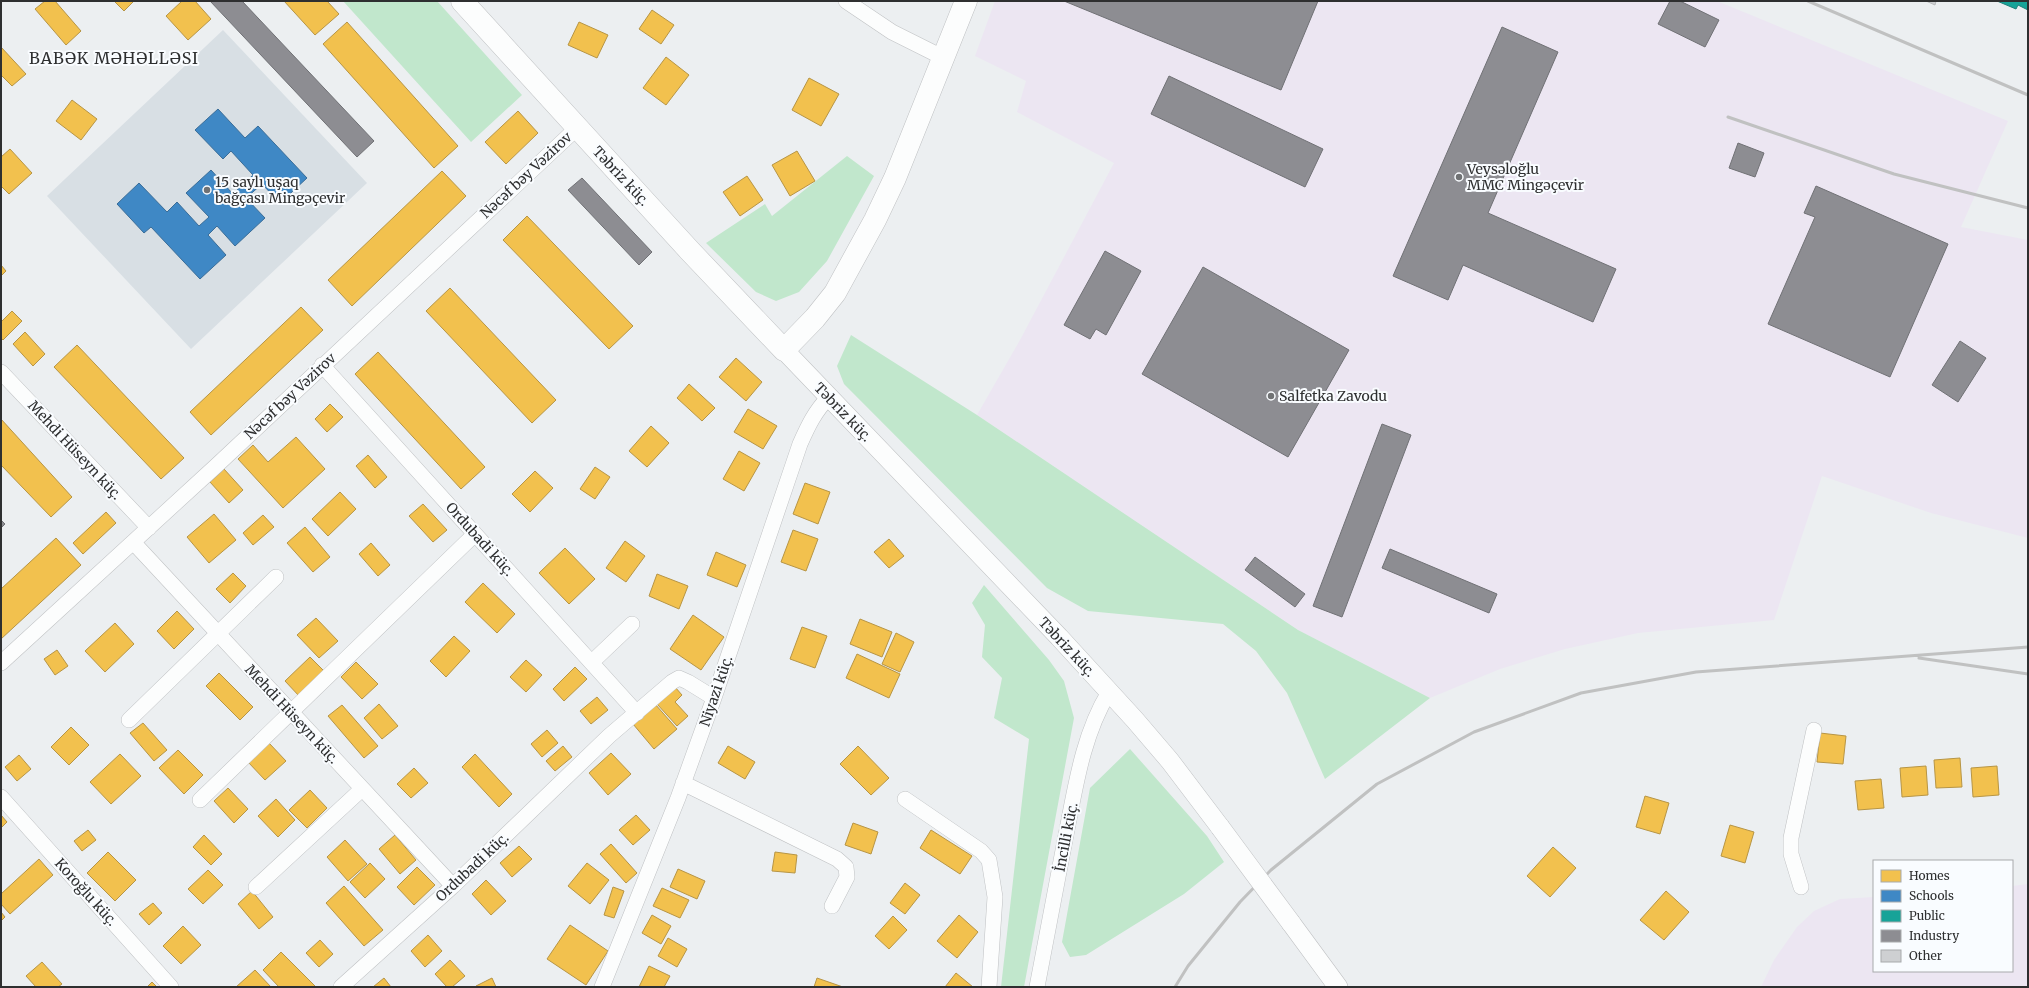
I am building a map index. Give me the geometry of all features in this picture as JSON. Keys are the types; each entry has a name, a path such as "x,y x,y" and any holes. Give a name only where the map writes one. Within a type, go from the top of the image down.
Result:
{"main road":[{"name":"Təbriz küç.","path":"462,1 577,128 784,350"},
{"path":"784,350 815,318 835,293 861,247 895,178 966,1"}],"street":[{"path":"846,1 892,32 944,58"},
{"name":"Nəcəf bəy Vəzirov","path":"1,663 149,528 577,128"},
{"name":"Təbriz küç.","path":"784,350 1110,692 1170,761 1338,987"},
{"name":"Ordubadi küç.","path":"322,365 637,713"},
{"name":"Mehdi Hüseyn küç.","path":"1,372 149,528"},
{"name":"Niyazi küç.","path":"602,987 642,890 714,698 800,444 808,424 819,407 829,397"},
{"path":"200,800 292,713 476,534"},
{"name":"Mehdi Hüseyn küç.","path":"133,542 453,886"},
{"path":"129,720 276,577"},
{"path":"592,662 632,624"},
{"name":"Ordubadi küç.","path":"341,987 453,886 609,736 672,682 679,678 714,698"},
{"name":"İncilli küç.","path":"1037,987 1075,790 1097,711 1110,692"},
{"path":"1801,887 1791,854 1791,838 1814,730"},
{"path":"683,783 838,859 846,867 847,877 832,906"},
{"path":"256,887 362,789"},
{"name":"Koroğlu küç.","path":"1,797 171,987"},
{"path":"905,799 981,851 989,860 994,897 989,987"}],"shaded area":[{"path":"995,1 1717,1 2008,121 1961,227 2028,240 2028,538 1931,513 1822,476 1774,620 1638,633 1565,649 1500,669 1430,698 1298,630 977,415 1020,340 1114,163 1017,112 1026,81 975,56"},
{"name":"15 saylı uşaq bağçası Mingəçevir","path":"223,30 367,183 191,349 47,196"},
{"path":"2028,884 2028,987 1761,987 1774,960 1797,927 1814,911 1840,899 1873,897 1873,972 2013,972 2013,886"}],"green space":[{"path":"343,1 437,1 522,95 471,142"},
{"path":"847,156 874,176 827,261 799,292 776,301 756,292 706,243 765,204 772,216"},
{"path":"851,335 977,415 1298,630 1430,698 1325,779 1287,693 1256,651 1223,624 1088,611 1047,588 844,384 837,366"},
{"path":"984,585 1049,660 1064,681 1074,718 1024,987 1001,987 1029,739 994,718 1002,678 982,657 985,625 972,603"},
{"path":"1130,749 1207,836 1224,862 1184,894 1086,955 1070,957 1062,942 1090,788"}],"building: Homes":[{"path":"45,1 55,1 81,31 66,45 35,9"},
{"path":"114,1 134,1 124,11"},
{"path":"182,1 195,1 211,19 188,40 166,16"},
{"path":"284,1 327,1 339,14 315,35"},
{"path":"652,10 674,25 661,44 639,29"},
{"path":"347,22 458,146 434,168 323,44"},
{"path":"579,22 608,35 597,58 568,45"},
{"path":"1,47 26,74 12,86 1,75"},
{"path":"666,57 689,75 666,105 643,88"},
{"path":"809,78 839,94 821,126 792,110"},
{"path":"72,100 97,119 81,140 56,121"},
{"path":"518,111 538,133 506,164 485,142"},
{"path":"10,149 32,173 9,194 1,186 1,157"},
{"path":"797,151 815,181 790,196 772,165"},
{"path":"442,171 466,196 352,306 328,280"},
{"path":"747,176 763,200 740,216 723,192"},
{"path":"527,216 633,326 609,349 503,240"},
{"path":"1,265 6,271 1,276"},
{"path":"450,288 556,400 532,423 426,311"},
{"path":"301,307 323,330 211,435 190,412"},
{"path":"12,311 22,321 3,340 1,338 1,322"},
{"path":"25,332 45,354 33,366 13,344"},
{"path":"77,345 184,458 161,479 54,367"},
{"path":"378,352 485,467 461,489 355,374"},
{"path":"736,358 762,382 746,401 719,377"},
{"path":"689,384 715,408 702,421 677,398"},
{"path":"330,404 343,417 327,432 315,419"},
{"path":"748,409 777,426 763,449 734,432"},
{"path":"1,419 72,497 51,517 1,465"},
{"path":"651,426 669,443 647,467 629,451"},
{"path":"296,437 325,469 283,508 238,459 253,445 268,462"},
{"path":"739,451 760,463 744,491 723,479"},
{"path":"368,455 387,477 375,488 356,466"},
{"path":"595,467 610,477 595,499 580,489"},
{"path":"224,469 243,490 229,503 210,482"},
{"path":"535,471 553,488 530,512 512,494"},
{"path":"805,483 830,492 818,524 793,514"},
{"path":"340,492 356,509 328,536 312,519"},
{"path":"423,504 447,530 433,542 409,516"},
{"path":"106,512 116,523 83,554 73,543"},
{"path":"214,514 236,540 209,563 187,537"},
{"path":"263,515 274,527 253,545 243,533"},
{"path":"305,527 330,557 313,572 287,543"},
{"path":"793,530 818,539 806,571 781,562"},
{"path":"56,538 81,565 1,639 1,589"},
{"path":"889,539 904,556 889,568 874,552"},
{"path":"625,541 645,556 626,582 606,568"},
{"path":"371,543 390,565 378,576 359,554"},
{"path":"565,548 595,579 569,604 539,573"},
{"path":"716,552 746,565 737,587 707,575"},
{"path":"233,573 246,586 230,603 216,589"},
{"path":"657,574 688,586 679,609 649,596"},
{"path":"483,583 515,614 497,633 465,602"},
{"path":"177,611 194,629 174,649 157,631"},
{"path":"693,615 724,637 701,670 670,649"},
{"path":"316,618 338,641 319,658 297,635"},
{"path":"860,619 892,632 882,657 850,644"},
{"path":"115,623 134,644 105,672 85,651"},
{"path":"802,627 827,636 815,668 790,659"},
{"path":"896,633 914,642 900,672 882,664"},
{"path":"454,636 470,651 446,677 430,661"},
{"path":"57,650 68,666 55,675 44,659"},
{"path":"857,654 900,674 889,698 846,678"},
{"path":"310,657 326,673 300,697 285,681"},
{"path":"526,660 542,675 526,692 510,677"},
{"path":"356,662 378,684 362,699 341,677"},
{"path":"575,667 587,679 564,701 553,689"},
{"path":"219,673 253,707 240,720 206,686"},
{"path":"675,687 682,695 675,702 688,716 677,726 657,704"},
{"path":"597,697 608,710 591,724 580,711"},
{"path":"379,704 398,726 382,739 364,718"},
{"path":"655,704 677,729 654,749 633,724"},
{"path":"342,705 378,746 364,758 328,716"},
{"path":"143,723 167,750 154,761 130,733"},
{"path":"71,727 89,745 69,765 51,747"},
{"path":"547,730 558,743 542,757 531,744"},
{"path":"1820,733 1846,736 1843,764 1817,762"},
{"path":"269,743 286,761 265,780 248,762"},
{"path":"563,746 572,757 555,771 546,761"},
{"path":"728,746 755,762 745,779 718,763"},
{"path":"858,746 889,778 871,795 840,764"},
{"path":"178,750 203,775 184,794 159,768"},
{"path":"611,753 631,774 608,795 589,773"},
{"path":"120,754 141,776 111,804 90,782"},
{"path":"475,754 512,794 499,807 462,767"},
{"path":"19,755 31,769 17,781 5,767"},
{"path":"1960,758 1962,787 1936,788 1934,760"},
{"path":"1926,766 1928,795 1902,797 1900,768"},
{"path":"1997,766 1999,795 1973,797 1971,768"},
{"path":"414,768 428,783 411,798 397,784"},
{"path":"1881,779 1884,808 1858,810 1855,781"},
{"path":"228,788 248,809 234,823 214,801"},
{"path":"310,790 327,808 307,828 289,810"},
{"path":"1645,796 1669,803 1660,834 1636,827"},
{"path":"276,799 295,820 278,837 258,816"},
{"path":"1,815 7,822 1,828"},
{"path":"636,815 650,830 633,845 619,830"},
{"path":"853,823 878,832 871,854 845,845"},
{"path":"1730,825 1754,832 1745,863 1721,856"},
{"path":"88,830 96,840 82,851 74,841"},
{"path":"931,830 972,856 960,874 920,848"},
{"path":"204,835 222,854 211,865 193,847"},
{"path":"395,835 416,860 400,874 379,849"},
{"path":"345,840 367,864 348,881 327,857"},
{"path":"611,844 637,873 626,883 600,854"},
{"path":"519,846 532,859 512,877 500,863"},
{"path":"1553,847 1576,868 1550,897 1527,876"},
{"path":"108,852 136,880 115,901 87,873"},
{"path":"775,852 797,855 795,873 772,871"},
{"path":"39,859 53,875 10,914 1,904 1,894"},
{"path":"370,863 385,879 365,898 350,882"},
{"path":"587,863 609,880 590,904 568,886"},
{"path":"417,867 435,885 414,905 397,887"},
{"path":"678,869 705,881 697,899 670,887"},
{"path":"208,870 223,885 203,904 188,889"},
{"path":"486,880 506,901 491,915 472,894"},
{"path":"905,883 920,895 905,914 890,903"},
{"path":"344,886 383,930 364,946 326,903"},
{"path":"613,887 624,891 614,918 604,915"},
{"path":"662,888 689,900 680,918 653,906"},
{"path":"252,891 273,917 259,929 238,904"},
{"path":"1666,891 1689,912 1664,940 1640,920"},
{"path":"153,903 162,913 149,925 139,914"},
{"path":"1,912 5,917 1,921"},
{"path":"652,915 671,926 661,944 642,933"},
{"path":"959,915 978,932 957,958 937,941"},
{"path":"893,916 907,930 889,949 875,936"},
{"path":"570,925 608,951 586,985 547,959"},
{"path":"183,926 201,945 181,964 163,946"},
{"path":"428,935 442,951 425,967 411,951"},
{"path":"668,938 687,949 677,967 658,956"},
{"path":"320,940 333,954 319,967 306,953"},
{"path":"281,952 316,987 279,987 263,970"},
{"path":"450,960 465,976 452,987 447,987 435,974"},
{"path":"42,962 62,984 58,987 36,987 26,976"},
{"path":"649,966 670,976 664,987 639,987"},
{"path":"255,970 271,987 236,987"},
{"path":"956,973 973,987 945,987"},
{"path":"384,978 391,987 373,987"},
{"path":"492,978 496,987 476,987 476,986"},
{"path":"817,978 843,987 814,987"},
{"path":"152,982 157,987 147,987"}],"building: Schools":[{"path":"218,109 245,138 258,126 307,178 280,203 262,184 246,198 265,218 235,246 217,226 208,235 226,255 200,279 151,227 144,233 117,204 139,183 167,212 177,202 199,226 209,217 186,193 211,170 233,194 253,175 231,151 223,159 195,130"}],"building: Public":[{"path":"1997,1 2028,1 2028,10 2018,5 2016,9"}],"building: Industry":[{"path":"210,1 242,1 374,141 357,157"},
{"path":"1064,1 1318,1 1281,90"},
{"path":"1670,1 1680,1 1719,20 1705,47 1658,24"},
{"path":"1502,27 1558,52 1488,213 1616,269 1593,322 1463,265 1448,300 1393,276"},
{"path":"1169,76 1323,149 1305,187 1151,114"},
{"path":"1738,143 1764,153 1755,177 1729,168"},
{"path":"582,178 652,252 639,265 568,190"},
{"path":"1816,186 1948,244 1890,377 1768,324 1815,217 1804,213"},
{"path":"1105,251 1141,271 1106,335 1096,329 1090,339 1064,325"},
{"path":"1203,267 1349,350 1288,457 1142,374"},
{"path":"1960,341 1986,358 1958,402 1932,385"},
{"path":"1382,424 1411,435 1342,617 1313,606"},
{"path":"1,520 5,524 1,528"},
{"path":"1390,549 1497,594 1489,613 1382,568"},
{"path":"1255,557 1305,594 1295,607 1245,570"}],"building: Other":[{"path":"1926,1 1936,1 1935,5"}],"railway":[{"path":"1808,1 2028,95"},
{"path":"1728,117 1894,174 2028,208"},
{"path":"1175,987 1188,966 1240,902 1271,870 1377,784 1474,732 1581,693 1696,672 2028,647"},
{"path":"1919,658 2028,674"}],"place":[{"name":"Veysəloğlu MMC Mingəçevir","path":"1459,177"},
{"name":"15 saylı uşaq bağçası Mingəçevir","path":"207,190"},
{"name":"Salfetka Zavodu","path":"1271,396"}],"district":[{"name":"BABƏK MƏHƏLLƏSI","path":"114,58"}]}
